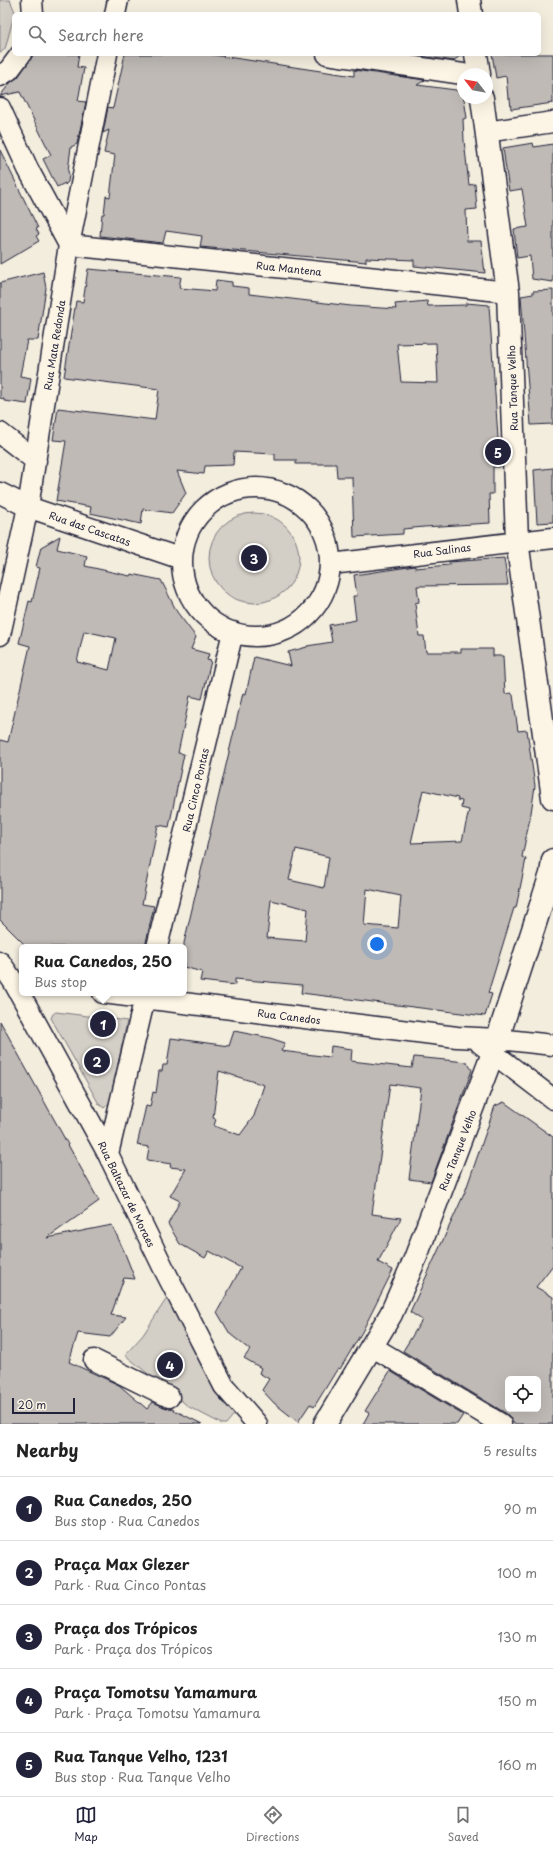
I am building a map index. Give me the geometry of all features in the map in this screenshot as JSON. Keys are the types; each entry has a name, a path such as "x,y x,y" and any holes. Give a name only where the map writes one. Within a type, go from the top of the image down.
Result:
{"street":[{"path":"32,0 33,12"},
{"path":"115,12 118,0"},
{"path":"469,0 471,12"},
{"path":"0,76 9,70 20,56"},
{"name":"Rua Mata Redonda","path":"0,635 28,507 70,245 107,56"},
{"path":"341,56 457,73"},
{"path":"476,56 478,68"},
{"name":"Rua Tanque Velho","path":"483,104 508,292 517,541 553,798"},
{"path":"0,108 28,169 70,245"},
{"path":"486,132 553,122"},
{"name":"Rua Mantena","path":"70,245 508,292"},
{"path":"0,433 36,461"},
{"path":"246,488 272,488 296,498 315,515 327,538 331,564 326,587 315,607 298,623 276,633 253,636 233,632 210,621 194,604 184,582 182,559 187,534 201,512 221,496 246,488"},
{"name":"Rua das Cascatas","path":"0,493 28,507 182,559"},
{"name":"Rua Salinas","path":"331,564 517,541 553,538"},
{"name":"Rua Cinco Pontas","path":"158,944 233,632"},
{"name":"Rua Tanque Velho","path":"325,1424 373,1347 391,1314 415,1259 495,1046 551,874 553,860"},
{"name":"Rua Baltazar de Moraes","path":"0,962 17,982"},
{"name":"Rua Baltazar de Moraes","path":"24,996 108,1154 164,1270 224,1386 257,1424"},
{"path":"108,1154 146,996"},
{"name":"Rua Canedos","path":"146,996 475,1038 495,1046 553,1045"},
{"path":"495,1046 553,1099"},
{"path":"373,1347 501,1424"},
{"path":"94,1360 169,1398"}],"shaded area":[{"path":"0,0 10,0 15,12 12,12 12,23 5,49 0,53"},
{"path":"254,513 271,516 286,526 296,541 299,558 296,575 286,590 271,600 254,603 237,600 222,590 212,575 209,558 212,541 222,526 237,516"},
{"path":"56,1012 127,1021 110,1102 104,1108 99,1104 51,1018"},
{"path":"167,1298 207,1376 236,1412 226,1424 222,1424 189,1407 125,1355 143,1335"}],"building":[{"path":"541,54 553,54 553,103 511,109 510,98 508,98 506,76 496,78 492,56 541,56"},
{"path":"33,56 79,56 77,67 84,68 78,101 86,102 77,144 71,147 68,182 65,185 65,183 57,187 43,159 51,155 20,92 0,96 10,83 18,77"},
{"path":"125,56 220,56 354,76 354,70 425,80 417,85 456,90 457,104 465,104 467,118 463,119 464,140 469,185 475,184 477,209 466,210 467,241 481,241 485,273 414,266 414,260 366,258 366,262 200,247 202,236 166,231 163,243 100,236 102,214 104,214 106,196 110,197 115,155 104,153 109,130 103,133 108,107 113,108"},
{"path":"419,56 460,56 453,61"},
{"path":"533,143 534,147 553,144 553,282 532,279 530,256 517,258 514,229 528,227 522,189 509,191 503,148"},
{"path":"0,150 38,228 36,229 39,234 36,236 39,241 0,264"},
{"path":"88,269 181,277 179,288 215,291 216,280 232,282 232,286 249,288 249,294 351,306 396,309 395,304 427,301 428,306 466,305 466,303 489,305 500,467 493,467 493,494 489,494 490,523 403,529 403,534 354,537 352,477 337,477 336,464 296,464 296,460 275,460 275,454 234,452 233,465 205,466 204,474 177,471 186,493 172,513 143,509 141,524 90,513 91,507 56,501 66,441 53,440 58,408 155,420 159,389 64,377 76,301 83,302","holes":["436,343 438,383 401,382 397,344"]},
{"path":"43,272 46,288 38,340 27,340 20,376 31,378 27,404 4,401 4,399 0,398 0,283"},
{"path":"553,290 553,424 531,425 521,296 533,294 533,291"},
{"path":"553,468 553,522 537,523 534,470"},
{"path":"60,536 57,549 87,556 85,566 130,576 131,574 161,580 177,612 196,637 191,649 209,654 207,660 211,661 202,699 190,696 178,753 184,754 169,827 158,825 142,904 154,906 146,944 24,944 0,920 0,740 8,742 30,646 19,643 29,601 32,602 40,568 36,567 41,547","holes":["84,631 116,638 109,670 77,662"]},
{"path":"504,558 508,585 417,586 419,602 415,603 419,636 424,636 426,652 461,652 461,649 493,649 493,656 503,656 505,694 511,693 513,695 518,731 527,730 535,786 522,857 526,859 516,908 514,908 488,993 492,994 485,1016 301,993 302,985 235,979 235,985 200,981 202,972 187,968 187,944 184,943 243,693 246,694 254,657 291,666 288,652 307,646 332,642 329,625 356,620 353,596 357,596 354,575 415,566 415,568 449,565 449,562","holes":["423,790 458,798 457,800 462,801 461,808 469,810 462,841 411,843","296,849 329,857 324,888 289,880","367,889 401,896 398,928 364,925","271,900 308,909 305,941 267,938"]},
{"path":"0,1021 99,1201 47,1238 112,1225 135,1279 124,1278 111,1315 126,1317 110,1337 78,1333 69,1362 119,1385 147,1409 153,1402 170,1408 202,1424 0,1424"},
{"path":"234,1031 270,1038 285,1043 281,1051 330,1057 331,1046 352,1049 351,1061 412,1068 414,1057 467,1062 472,1070 431,1182 409,1179 421,1088 390,1084 372,1214 401,1218 378,1262 393,1270 362,1332 340,1369 338,1368 314,1407 310,1404 298,1422 274,1403 262,1390 269,1379 259,1373 261,1368 244,1358 250,1350 230,1334 217,1312 241,1268 209,1251 205,1258 180,1244 168,1224 180,1201 170,1196 186,1169 170,1167 171,1164 147,1160 149,1147 137,1145 146,1106 150,1107 153,1092 156,1093 159,1071 162,1071 163,1065 167,1065 171,1038 229,1046","holes":["219,1071 264,1085 254,1116 240,1135 214,1126 216,1119 213,1118"]},
{"path":"504,1102 553,1137 553,1265 536,1287 553,1297 553,1424 514,1424 507,1414 403,1351 422,1320 410,1312 465,1192 495,1106"},
{"path":"390,1371 463,1415 457,1424 363,1424 369,1413 365,1411"}],"place":[{"name":"Rua Tanque Velho, 1231","path":"498,452"},
{"name":"Praça dos Trópicos","path":"254,558"},
{"name":"Rua Canedos, 250","path":"103,1024"},
{"name":"Praça Max Glezer","path":"97,1061"},
{"name":"Praça Tomotsu Yamamura","path":"170,1365"}]}
